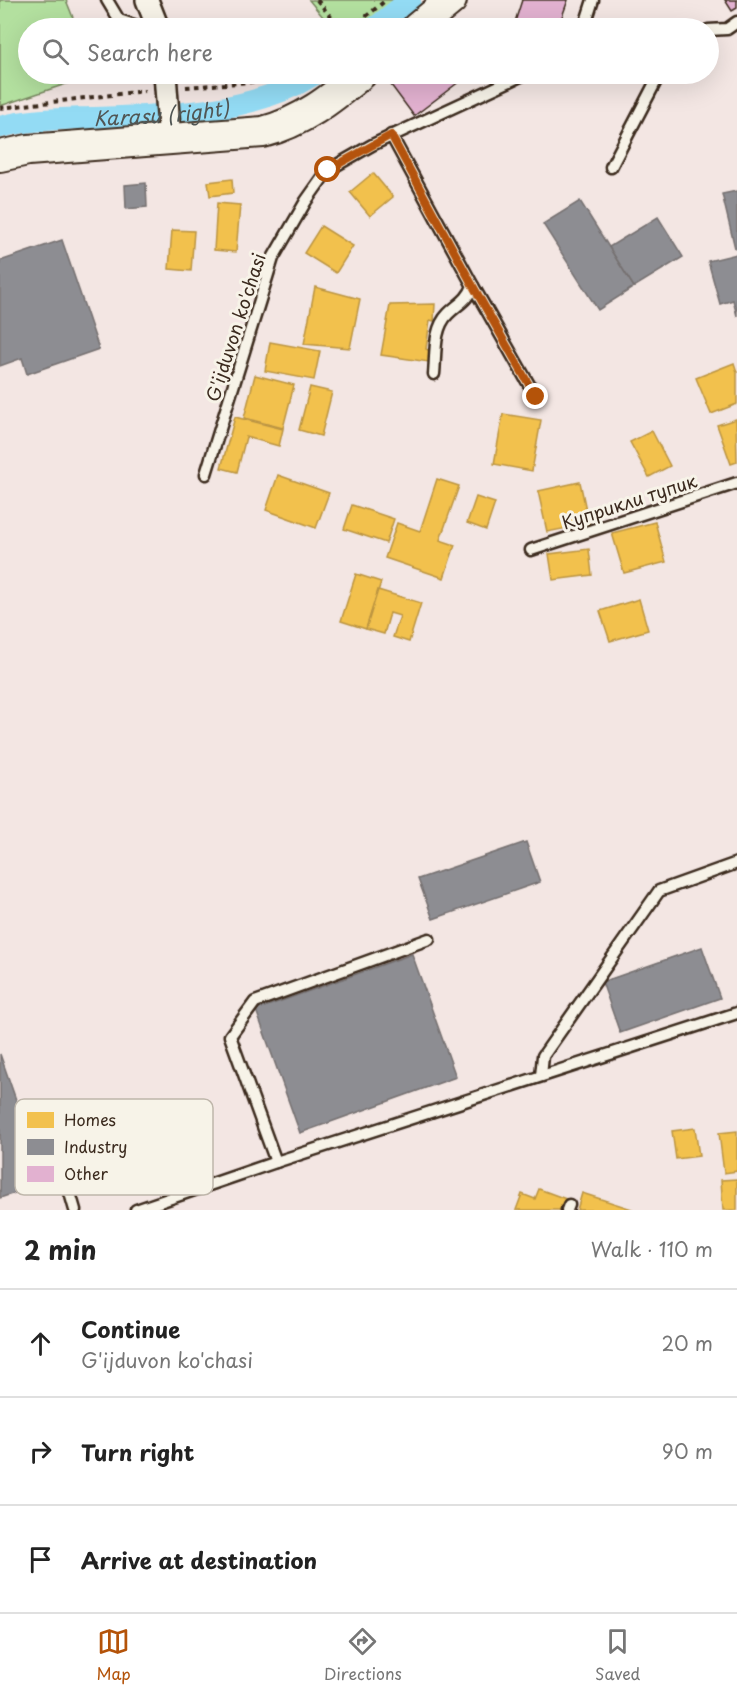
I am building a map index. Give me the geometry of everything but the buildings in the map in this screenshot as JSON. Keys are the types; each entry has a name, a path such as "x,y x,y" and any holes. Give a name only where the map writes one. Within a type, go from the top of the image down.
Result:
{"street":[{"path":"147,0 154,18"},
{"path":"429,18 451,0"},
{"path":"165,84 170,135"},
{"path":"0,156 28,150 170,135 263,132 280,128 313,112 348,84"}],"lane":[{"path":"107,0 118,18"},
{"path":"587,18 593,0"},
{"path":"719,29 727,29 737,22"},
{"name":"G'ijduvon ko'chasi","path":"206,474 273,258 306,201 328,170 391,135 503,84"},
{"path":"611,167 654,84"},
{"path":"391,135 536,397"},
{"path":"434,374 437,333 446,316 469,296 473,286"},
{"name":"Куприкли тупик","path":"531,550 737,483"},
{"path":"541,1076 543,1056 659,891 737,863"},
{"path":"276,1162 230,1036 255,1002 429,939"},
{"path":"213,1184 737,1013"},
{"path":"71,1195 75,1210"},
{"path":"136,1210 180,1195"}],"path":[{"path":"317,0 332,18"},
{"path":"364,18 386,0"},
{"path":"0,108 147,84"}],"green space":[{"path":"0,0 66,0 73,18 18,18 18,84 66,84 0,106"},
{"path":"309,0 397,0 374,18 324,18"}],"waterway":[{"name":"Karasu (right)","path":"388,18 410,0"},
{"name":"Karasu (right)","path":"0,127 45,120 149,116 207,110 263,98 297,84"}],"route":[{"path":"328,170 391,135 536,397"}]}
